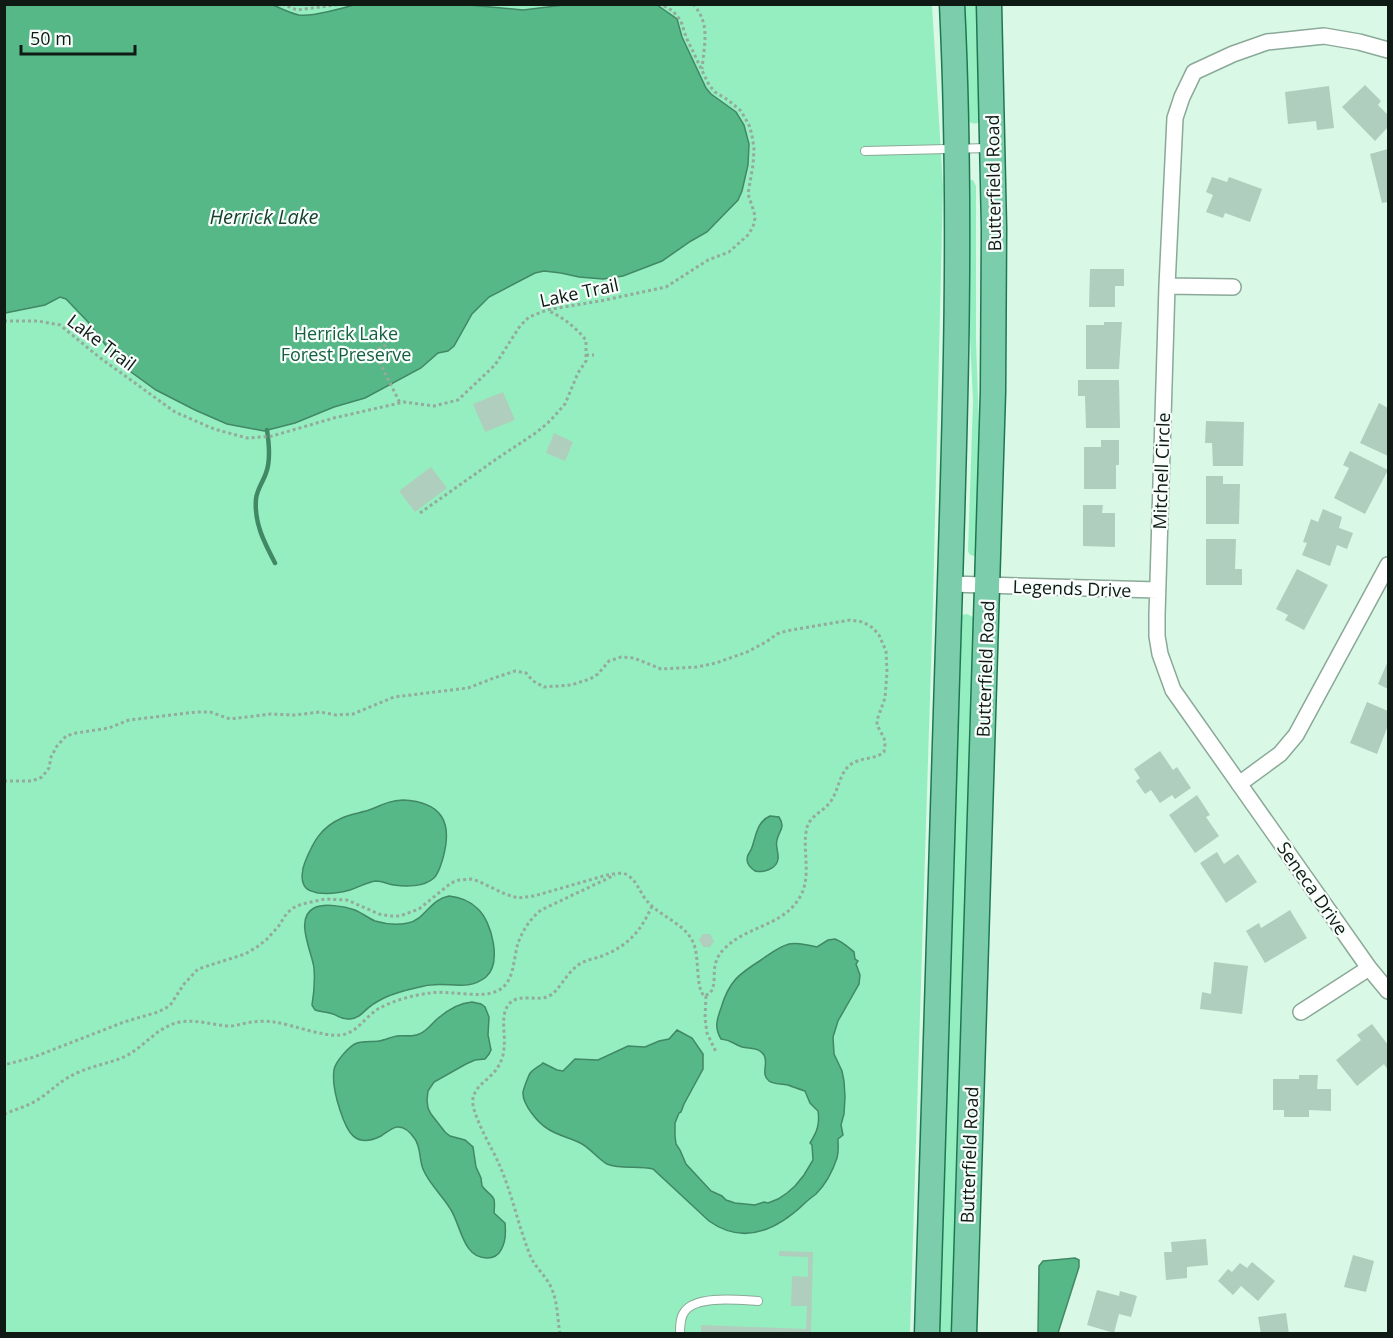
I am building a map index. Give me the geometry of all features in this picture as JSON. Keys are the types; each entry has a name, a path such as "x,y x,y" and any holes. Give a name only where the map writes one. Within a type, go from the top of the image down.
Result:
{"main road":[{"name":"Butterfield Road","path":"927,1334 957,320 952,4"},
{"name":"Butterfield Road","path":"964,1334 994,320 989,4"}],"street":[{"name":"Mitchell Circle","path":"1239,784 1173,690 1160,654 1157,636 1167,286 1175,118 1194,72 1233,54 1267,42 1324,36 1389,50"},
{"path":"1167,286 1233,287"},
{"path":"1239,784 1280,754 1296,735 1389,566"},
{"name":"Legends Drive","path":"950,584 1157,590"},
{"name":"Seneca Drive","path":"1239,784 1369,968 1389,991"},
{"path":"1301,1012 1369,968"}],"lane":[{"path":"865,152 993,147"},
{"path":"680,1334 681,1317 684,1311 694,1304 712,1300 758,1300"}],"path":[{"path":"282,4 297,10 343,4"},
{"name":"Lake Trail","path":"4,321 38,321 60,325 99,357 175,412 214,429 247,438 272,436 399,403 434,406 458,400 495,365 520,326 529,317 547,310 666,287 708,260 729,252 748,236 754,218 748,194 754,149 749,125 741,111 709,85 686,37 681,21 673,11 662,4"},
{"path":"693,4 699,11 705,26 702,71"},
{"path":"420,513 537,432 565,404 578,373 586,361 586,340 564,319 547,310"},
{"path":"362,357 386,345"},
{"path":"374,351 399,403"},
{"path":"586,356 594,355"},
{"path":"4,781 37,780 50,768 53,752 66,736 109,728 129,720 205,712 230,719 271,714 295,715 320,712 345,715 394,698 468,688 515,671 525,673 544,687 571,685 590,679 598,674 609,661 621,657 634,658 661,669 697,667 747,652 786,631 840,621 863,622 879,635 886,651 885,698 877,720 877,725 884,738 885,749 880,755 858,761 845,771 830,802 808,823 806,878 801,896 776,920 744,934 724,948 715,963 712,992 706,996"},
{"path":"4,1065 34,1058 166,1008 198,969 245,954 257,947 273,933 287,913 302,904 325,900 347,900 379,914 400,916 418,909 451,883 459,880 478,880 518,898 534,896 607,875 618,873 629,875 652,906 689,935 697,957 700,991 706,996"},
{"path":"4,1114 34,1102 64,1079 81,1071 111,1063 129,1054 163,1028 181,1022 195,1021 232,1026 260,1021 273,1022 338,1035 352,1031 377,1010 413,996 431,993 490,994 497,992 508,982 518,944 533,917 541,910 618,873"},
{"path":"560,1334 554,1293 544,1274 530,1256 506,1181 475,1112 474,1095 500,1064 504,1046 505,1011 510,1002 518,998 541,999 554,993 575,967 624,945 642,927 652,906"},
{"path":"706,996 707,1033 716,1052"},
{"path":"174,1334 192,1334"}],"green space":[{"name":"Herrick Lake Forest Preserve","path":"5,5 932,5 943,187 933,601 910,1333 5,1334"},
{"path":"960,5 980,5 982,120 976,123 966,120"},
{"path":"968,180 973,180 976,186 976,340 981,487 979,552 976,556 971,555 968,551 973,401 966,252"},
{"path":"967,614 975,618 955,1333 936,1334 960,617"}],"water":[{"name":"Herrick Lake","path":"271,4 299,15 328,12 357,4 458,4 523,10 572,4 657,5 677,19 682,37 706,88 736,112 744,125 749,144 748,165 742,191 738,200 707,232 662,261 623,276 603,279 544,271 535,273 489,297 472,314 454,346 448,351 438,353 421,368 365,398 334,407 295,423 264,431 227,424 156,390 120,364 88,322 66,299 60,297 45,305 5,313 5,5"},
{"path":"403,800 427,805 441,816 445,824 446,845 440,868 434,878 420,885 409,886 376,881 334,893 318,893 306,888 302,879 304,865 315,842 328,826 345,817 389,802"},
{"path":"770,816 779,817 782,824 777,842 778,859 769,870 755,871 748,865 747,856 759,826"},
{"path":"449,896 472,904 483,915 487,923 494,953 491,971 486,977 471,984 432,985 399,992 376,1002 354,1018 345,1019 315,1010 312,1005 314,968 305,927 308,913 318,906 345,907 372,920 404,924 419,918 437,901"},
{"path":"835,939 854,952 860,975 859,984 838,1021 833,1037 834,1054 844,1081 844,1114 841,1125 843,1135 838,1139 837,1158 823,1186 783,1221 760,1232 735,1233 722,1229 709,1221 653,1169 607,1164 582,1144 544,1126 528,1107 523,1097 525,1086 530,1073 543,1063 563,1071 575,1059 598,1060 628,1046 645,1047 669,1039 677,1030 692,1038 703,1054 703,1069 675,1123 676,1144 686,1164 711,1191 726,1200 755,1205 778,1199 795,1186 813,1160 810,1143 819,1120 818,1111 810,1103 805,1091 774,1083 766,1078 765,1058 760,1051 721,1039 717,1031 717,1020 731,985 753,965 789,944 817,947 828,940"},
{"path":"472,1002 485,1007 489,1017 488,1035 491,1050 485,1059 466,1064 434,1082 428,1091 427,1100 431,1114 445,1132 450,1136 465,1140 473,1147 482,1186 494,1199 494,1213 505,1223 503,1247 497,1255 489,1258 479,1257 468,1247 451,1210 426,1174 412,1134 397,1127 372,1140 365,1141 353,1136 343,1118 334,1080 337,1063 346,1051 357,1043 420,1034 448,1011"},
{"path":"1075,1258 1079,1260 1079,1267 1058,1333 1038,1333 1039,1266 1043,1261"}],"building":[{"path":"1365,85 1381,101 1378,105 1388,115 1388,127 1375,141 1342,107"},
{"path":"1329,86 1334,128 1317,130 1316,121 1288,124 1285,92"},
{"path":"1388,149 1388,202 1382,203 1370,154"},
{"path":"1212,177 1227,182 1229,177 1262,189 1250,222 1225,213 1223,218 1206,212 1213,195 1206,192"},
{"path":"1090,269 1124,269 1124,286 1115,286 1115,307 1089,307"},
{"path":"1104,322 1122,322 1119,369 1086,369 1086,325 1104,325"},
{"path":"1078,380 1119,380 1120,428 1086,428 1085,396 1078,396"},
{"path":"503,392 515,420 485,432 473,404"},
{"path":"1379,403 1388,408 1388,456 1360,443"},
{"path":"1206,421 1244,422 1243,466 1213,466 1212,443 1205,443"},
{"path":"554,433 573,442 565,461 546,453"},
{"path":"1101,440 1119,440 1116,489 1084,489 1084,447 1101,447"},
{"path":"1350,451 1388,470 1365,514 1334,498 1349,468 1343,465"},
{"path":"431,467 447,488 415,512 399,491"},
{"path":"1206,476 1223,476 1223,484 1240,484 1239,524 1206,524"},
{"path":"1083,505 1103,505 1102,513 1115,513 1115,547 1083,546"},
{"path":"1323,509 1342,517 1339,528 1353,533 1347,549 1337,545 1330,566 1302,555 1307,543 1303,542 1311,519 1318,522"},
{"path":"1206,539 1236,539 1235,569 1242,569 1242,585 1206,585"},
{"path":"1297,569 1328,585 1304,630 1285,620 1288,615 1276,609"},
{"path":"1388,661 1388,689 1378,684"},
{"path":"1367,702 1388,711 1388,729 1377,754 1350,743"},
{"path":"1160,751 1173,770 1177,767 1191,788 1175,799 1172,795 1160,803 1151,790 1145,794 1136,781 1140,778 1134,769"},
{"path":"1197,795 1210,815 1206,817 1219,836 1195,853 1169,815"},
{"path":"1217,852 1224,864 1238,854 1257,882 1226,903 1200,863"},
{"path":"1290,910 1307,938 1265,963 1246,931 1259,923 1261,928"},
{"path":"703,934 710,934 714,941 710,947 703,947 699,940"},
{"path":"1214,962 1248,966 1242,1014 1200,1009 1202,992 1211,994"},
{"path":"1372,1024 1388,1045 1388,1070 1384,1064 1357,1086 1336,1060 1361,1040 1357,1035"},
{"path":"1299,1075 1318,1075 1317,1089 1331,1089 1331,1111 1309,1110 1309,1117 1284,1117 1284,1110 1273,1110 1273,1079 1299,1079"},
{"path":"1206,1239 1208,1265 1187,1267 1187,1278 1166,1280 1164,1252 1172,1252 1171,1242"},
{"path":"779,1251 813,1252 811,1334 701,1334 701,1325 806,1329 807,1306 791,1306 792,1276 808,1277 808,1257 779,1256"},
{"path":"1353,1255 1374,1261 1366,1292 1344,1287"},
{"path":"1252,1262 1275,1281 1258,1301 1241,1286 1233,1295 1218,1281 1228,1269 1232,1272 1240,1263 1247,1268"},
{"path":"1097,1290 1119,1296 1120,1291 1137,1296 1131,1317 1119,1314 1114,1333 1087,1325"},
{"path":"1286,1313 1289,1334 1261,1334 1258,1317"}],"waterway":[{"path":"267,430 269,463 257,495 256,508 261,532 275,563"}]}
